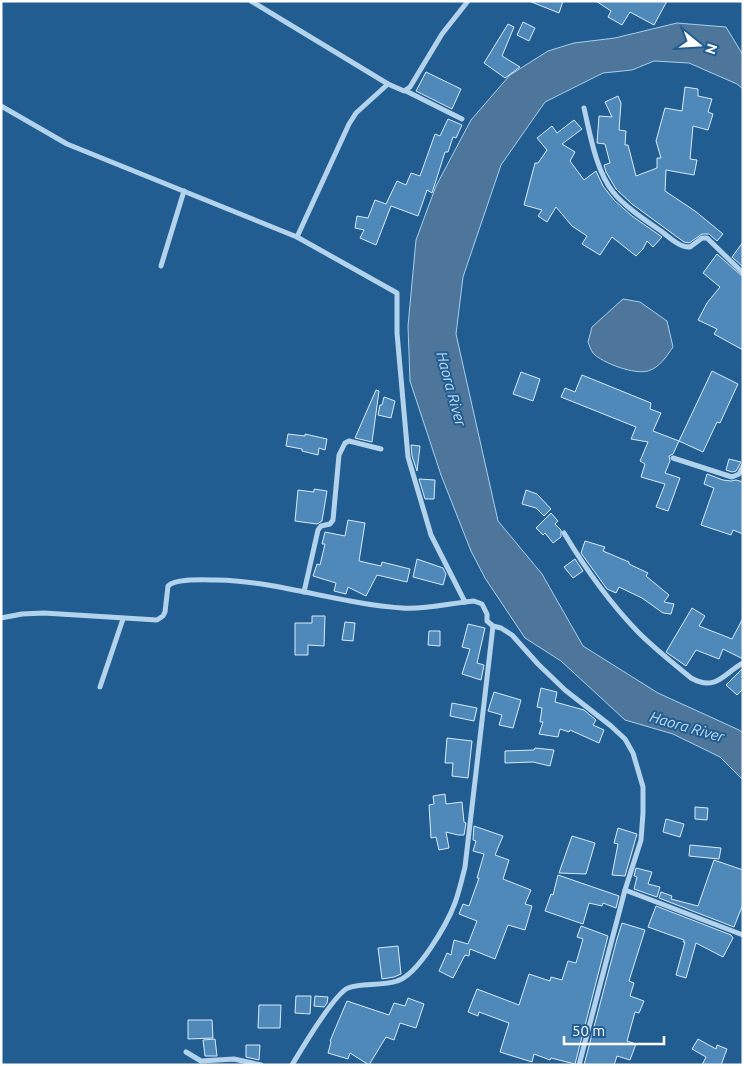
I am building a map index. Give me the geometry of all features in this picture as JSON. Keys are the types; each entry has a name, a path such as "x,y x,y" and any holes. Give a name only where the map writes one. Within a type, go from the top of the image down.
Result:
{"street":[{"path":"251,1 388,84 462,119"},
{"path":"406,91 442,34 468,1"},
{"path":"297,237 349,124 356,113 388,84"},
{"path":"1,106 67,144 297,237 397,293 397,334 408,457 431,535 465,602"},
{"path":"584,108 594,149 604,177 613,192 642,217 681,246 690,248 702,238 707,238 743,273"},
{"path":"161,266 184,191"},
{"path":"304,592 318,530 321,526 330,524 332,520 339,455 345,442 349,441 381,449"},
{"path":"673,458 732,477 739,474 743,466"},
{"path":"564,533 575,552 607,596 638,631 691,678 699,682 712,684 743,663"},
{"path":"1,618 22,614 44,613 152,621 161,618 165,612 167,588 174,582 227,581 404,608 474,601 482,604 487,614 487,621 512,635 565,690 611,726 625,740 633,753 643,786 641,840 625,890 579,1065"},
{"path":"100,687 123,618"},
{"path":"292,1065 317,1024 348,988 398,981 412,972 426,954 455,904 465,867 493,626"},
{"path":"625,890 743,935"},
{"path":"186,1052 201,1061 234,1059 261,1065"}],"water":[{"name":"Haora River","path":"677,23 726,27 743,55 743,89 737,84 689,63 654,61 632,70 603,73 545,102 501,165 463,277 456,334 498,521 542,574 583,646 658,693 743,733 743,780 720,757 673,734 625,720 561,661 525,638 485,578 471,551 441,475 410,381 408,326 416,240 436,186 471,120 510,75 548,51 574,43 615,38"},
{"path":"623,299 640,302 667,321 673,347 659,364 648,371 627,370 604,361 593,353 588,343 592,327"}],"building":[{"path":"529,1 563,1 559,13"},
{"path":"596,1 667,1 654,25 630,12 622,25 608,17 611,11"},
{"path":"523,22 535,28 529,41 517,35"},
{"path":"508,24 514,27 502,56 520,67 505,78 484,63"},
{"path":"426,72 461,89 452,109 416,91"},
{"path":"685,87 698,89 698,96 712,99 708,112 713,114 708,130 693,126 690,159 697,160 694,175 666,170 665,191 695,211 723,234 717,241 709,234 702,234 689,243 684,242 632,204 616,189 606,172 604,165 610,163 605,144 597,143 599,116 612,117 605,102 618,96 621,103 619,130 626,131 625,145 628,145 636,176 657,168 657,158 661,158 656,141 665,108 682,111"},
{"path":"448,119 462,125 456,138 453,137 448,152 445,152 432,193 427,190 418,216 391,206 376,245 360,238 364,230 355,228 357,216 368,218 375,200 386,204 397,181 406,185 411,173 420,176 435,134 440,136"},
{"path":"574,120 582,129 562,144 575,152 570,161 584,180 596,171 603,186 614,200 632,216 662,237 653,247 647,241 643,249 636,256 612,237 600,255 582,244 587,236 572,226 556,207 547,222 538,216 542,210 524,205 535,163 538,163 547,150 537,138 552,126 557,133"},
{"path":"743,242 743,267 732,257"},
{"path":"717,254 743,277 743,350 714,334 717,329 698,320 707,303 720,287 703,273"},
{"path":"712,371 738,384 720,423 717,422 703,452 679,441"},
{"path":"521,372 540,379 533,401 513,394"},
{"path":"582,375 651,403 650,409 661,413 653,431 679,441 673,454 669,456 670,461 665,473 680,478 668,511 656,507 665,484 641,477 645,464 640,461 648,442 631,439 636,427 561,397 565,388 575,392"},
{"path":"376,390 379,391 372,442 355,438"},
{"path":"384,397 395,401 391,418 378,415"},
{"path":"288,434 305,436 305,434 327,439 325,450 319,448 318,455 286,446"},
{"path":"411,445 420,446 417,471 412,456"},
{"path":"729,459 741,462 736,471 726,470"},
{"path":"707,474 723,480 743,482 743,534 733,530 731,535 701,525 714,488 704,484"},
{"path":"419,479 435,480 434,499 425,499"},
{"path":"314,489 327,491 322,521 317,524 295,521 298,490 314,492"},
{"path":"526,490 537,494 551,509 544,516 536,508 522,504"},
{"path":"551,513 558,521 555,524 561,530 561,537 553,543 545,533 543,535 536,528"},
{"path":"348,520 365,523 359,561 381,566 382,562 410,569 407,582 377,575 366,596 348,587 346,594 334,591 336,583 313,576 317,564 320,565 325,544 322,544 325,532 345,536"},
{"path":"585,541 605,547 603,551 629,562 629,564 648,573 646,576 669,595 664,602 674,604 671,614 663,613 642,598 619,587 616,593 607,589 581,553"},
{"path":"417,559 443,568 446,574 443,585 413,577"},
{"path":"575,559 583,571 573,578 564,567"},
{"path":"692,608 705,616 699,626 732,639 743,618 743,659 723,649 719,659 696,650 686,666 666,652"},
{"path":"312,616 325,616 324,646 308,645 308,655 295,655 295,623 312,623"},
{"path":"345,622 355,623 353,641 342,640"},
{"path":"468,624 485,628 477,663 484,665 481,680 462,674 470,649 462,647"},
{"path":"429,631 440,631 440,646 428,645"},
{"path":"743,668 743,689 737,695 726,685"},
{"path":"541,688 557,692 555,702 584,710 596,720 593,725 604,730 599,743 570,730 569,732 560,729 558,737 539,734 543,722 540,722 542,708 537,707"},
{"path":"494,692 521,700 513,728 499,725 502,715 488,711"},
{"path":"452,703 477,708 474,721 450,716"},
{"path":"447,738 472,741 468,778 452,776 453,763 445,763"},
{"path":"535,748 554,750 550,766 533,762 505,763 505,751 534,750"},
{"path":"445,794 446,804 462,802 464,822 466,823 464,835 446,832 449,848 439,850 436,837 431,838 429,805 434,804 433,796"},
{"path":"695,807 708,808 707,820 695,819"},
{"path":"666,819 684,824 680,837 663,832"},
{"path":"474,826 503,836 495,855 509,860 503,879 531,890 525,904 532,906 525,930 508,925 495,959 470,949 469,956 465,955 453,978 439,971 447,953 451,955 454,940 468,944 477,921 459,914 463,904 469,906 479,878 477,878 484,854 473,851 476,841 473,840"},
{"path":"618,828 637,834 625,876 612,875 618,844 614,843"},
{"path":"572,836 595,843 586,874 559,873"},
{"path":"690,845 721,848 719,859 689,856"},
{"path":"714,860 743,870 743,904 734,927 659,898 661,892 672,896 671,899 698,906"},
{"path":"636,868 652,872 648,884 660,887 657,897 634,889 637,877 634,876"},
{"path":"558,875 619,896 616,908 603,903 602,906 589,903 583,924 545,911 551,894 553,895"},
{"path":"656,906 731,935 733,938 723,957 696,943 686,978 676,975 685,942 648,927"},
{"path":"622,923 645,930 629,981 634,983 630,996 644,1001 639,1013 635,1012 627,1041 636,1044 630,1060 617,1056 614,1065 584,1065 617,939"},
{"path":"581,926 608,936 575,1064 551,1058 550,1060 534,1054 532,1062 500,1052 509,1023 479,1012 478,1016 468,1012 477,989 519,1005 529,974 550,981 551,977 562,980 568,961 576,963 583,939 577,937"},
{"path":"398,946 401,974 382,979 378,948"},
{"path":"296,996 311,996 310,1014 295,1013"},
{"path":"315,996 328,997 324,1007 314,1006"},
{"path":"408,998 424,1004 416,1028 400,1023 394,1040 386,1037 369,1065 350,1053 348,1059 328,1053 330,1041 347,1001 389,1015 394,1003 405,1006"},
{"path":"259,1005 281,1005 280,1028 258,1028"},
{"path":"188,1020 212,1020 213,1038 188,1039"},
{"path":"215,1039 217,1056 205,1056 203,1040"},
{"path":"698,1039 716,1049 717,1045 727,1049 721,1065 702,1065 706,1057 692,1049"},
{"path":"246,1045 260,1045 259,1060 246,1057"}]}
